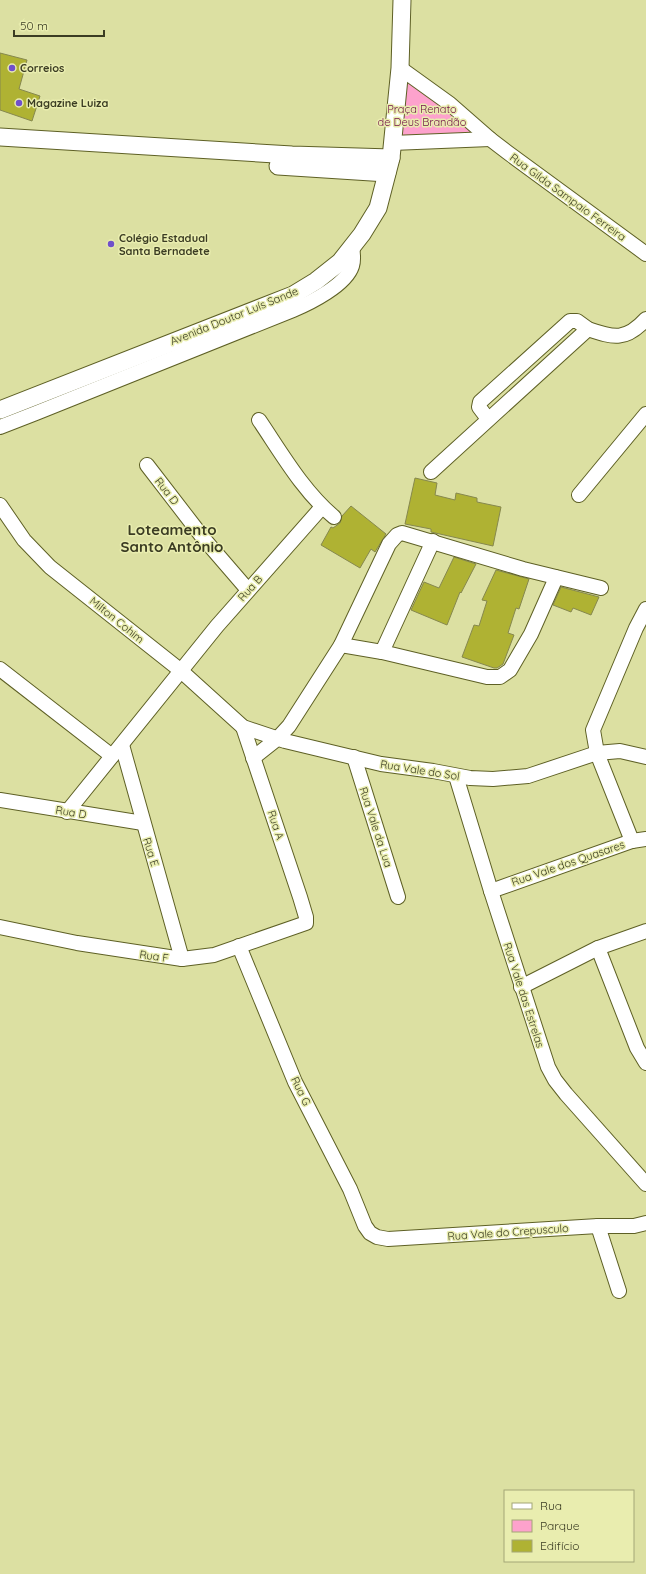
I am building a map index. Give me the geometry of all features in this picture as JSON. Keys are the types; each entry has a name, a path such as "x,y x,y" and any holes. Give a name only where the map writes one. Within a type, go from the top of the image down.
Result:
{"street":[{"name":"Avenida Doutor Luís Sande","path":"0,410 293,294 316,281 340,262 362,234 378,208 390,158 400,68 402,0"},
{"path":"400,68 450,104 490,139"},
{"path":"5,143 339,163 390,158 490,139"},
{"name":"Rua Gilda Sampaio Ferreira","path":"490,139 646,254"},
{"path":"0,427 36,414 279,316 317,299 348,273 352,266 352,247"},
{"path":"488,419 479,407 480,402 570,321 578,321 588,329 607,336 616,337 628,334 646,319"},
{"path":"432,472 488,419 588,329"},
{"path":"579,495 646,414"},
{"path":"259,420 296,474 322,507 334,517"},
{"name":"Rua D","path":"147,465 204,539 248,590"},
{"name":"Milton Cohim","path":"0,505 24,540 50,567 180,670 243,728"},
{"name":"Rua B","path":"67,812 122,745 180,670 248,590 322,507"},
{"path":"253,758 277,739 289,726 341,645 389,544 393,538 402,533 523,569 602,588"},
{"path":"382,652 433,541"},
{"path":"341,645 382,652 496,678 506,674 510,670 531,634 555,577"},
{"path":"639,840 597,753 593,730 636,628 646,609"},
{"path":"0,669 112,756"},
{"name":"Rua Vale do Sol","path":"243,728 277,739 381,764 433,771 456,776 493,780 528,776 597,753 620,751 646,757"},
{"name":"Rua A","path":"243,728 302,904 306,917 306,923"},
{"name":"Rua E","path":"122,745 182,960"},
{"name":"Rua Vale da Lua","path":"354,757 398,897"},
{"name":"Rua Vale das Estrelas","path":"456,776 521,987 548,1067 555,1080 566,1094 646,1184"},
{"name":"Rua D","path":"0,800 67,812 143,823"},
{"name":"Rua Vale dos Quasares","path":"491,891 639,840"},
{"name":"Rua F","path":"0,927 77,943 182,960 214,955 306,923"},
{"path":"521,987 598,948 646,931"},
{"name":"Rua G","path":"239,946 296,1082 331,1150 350,1189 365,1226 370,1233"},
{"path":"598,948 637,1048 646,1063"},
{"name":"Rua Vale do Crepusculo","path":"370,1233 377,1237 388,1239 598,1226 634,1226 646,1223"},
{"path":"598,1226 619,1291"}],"green space":[{"name":"Praça Renato de Deus Brandão","path":"401,70 490,139 395,143"}],"building":[{"path":"0,53 27,60 19,89 40,96 32,121 0,110"},
{"path":"415,478 437,483 435,495 455,500 456,493 477,498 477,502 501,507 493,546 431,532 431,529 405,524"},
{"path":"351,506 386,534 375,552 371,549 360,568 321,545 331,527 333,528 340,523 342,516"},
{"path":"454,557 476,564 461,593 460,592 447,625 411,610 424,582 439,588"},
{"path":"496,570 529,579 519,609 516,608 508,633 514,635 503,664 497,668 494,668 462,657 474,625 479,626 487,601 482,600"},
{"path":"561,587 599,597 591,615 573,608 571,612 553,605"}],"place":[{"name":"Correios","path":"12,68"},
{"name":"Magazine Luiza","path":"19,103"},
{"name":"Colégio Estadual Santa Bernadete","path":"111,244"}],"district":[{"name":"Loteamento Santo Antônio","path":"172,538"}]}
